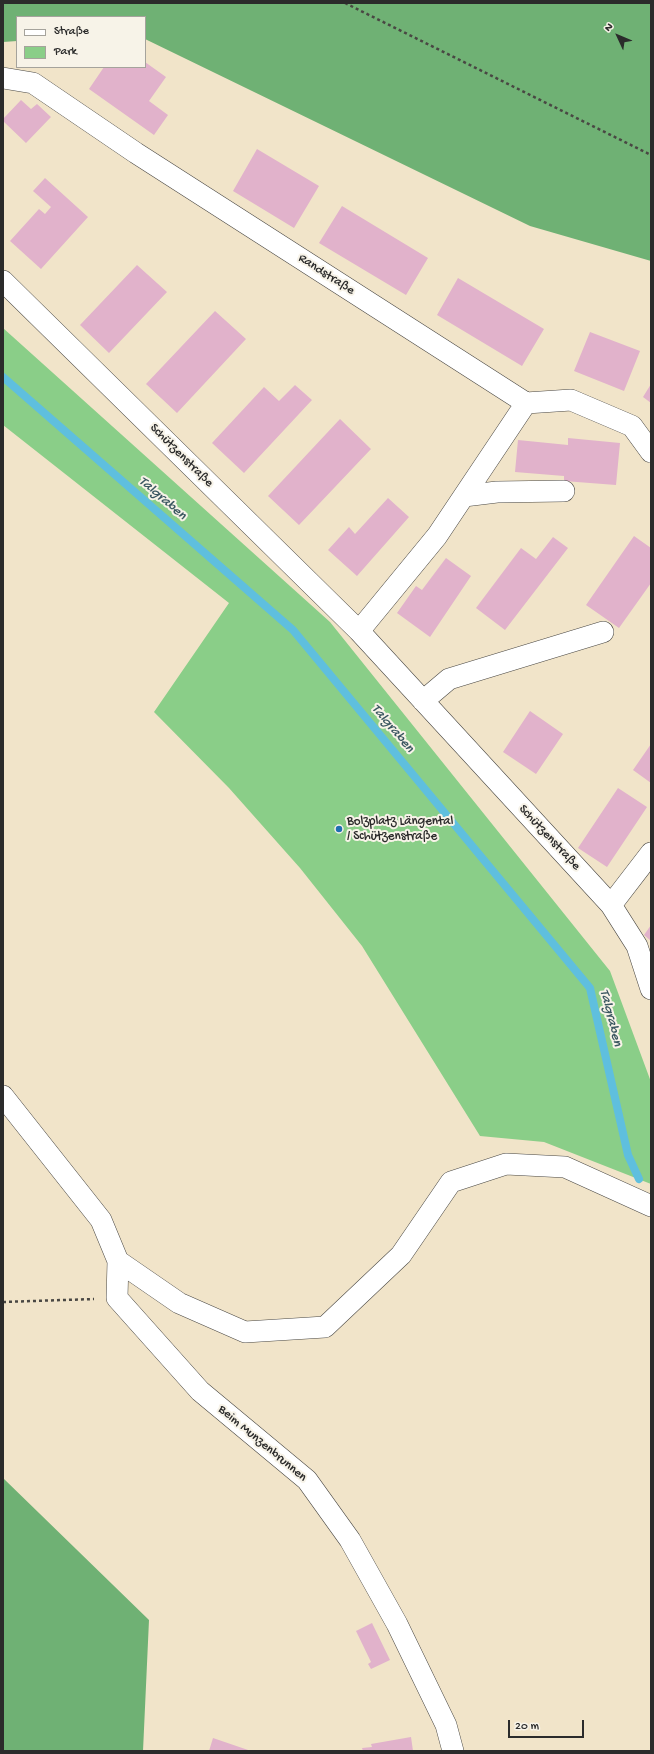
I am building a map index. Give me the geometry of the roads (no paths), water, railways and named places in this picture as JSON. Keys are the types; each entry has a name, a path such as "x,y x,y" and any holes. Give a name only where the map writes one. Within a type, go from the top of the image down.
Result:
{"street":[{"name":"Randstraße","path":"3,78 33,83 136,153 526,403"},
{"name":"Schützenstraße","path":"3,281 359,631 611,905 637,946 651,989"},
{"path":"359,631 437,536 526,403 571,400 632,426 651,452"},
{"path":"464,496 497,492 564,492"},
{"path":"423,701 450,679 603,632"},
{"path":"611,905 651,853"},
{"path":"3,1096 101,1220 118,1261 179,1303 245,1332 325,1327 401,1255 451,1182 506,1164 565,1167 651,1206"},
{"name":"Beim Munzenbrunnen","path":"118,1261 117,1298 200,1391 307,1480 350,1540 397,1624 446,1725 452,1751"}],"waterway":[{"name":"Talgraben","path":"3,377 293,630 590,988 628,1155 639,1179"}],"place":[{"name":"Bolzplatz Längental / Schützenstraße","path":"339,829"}]}
